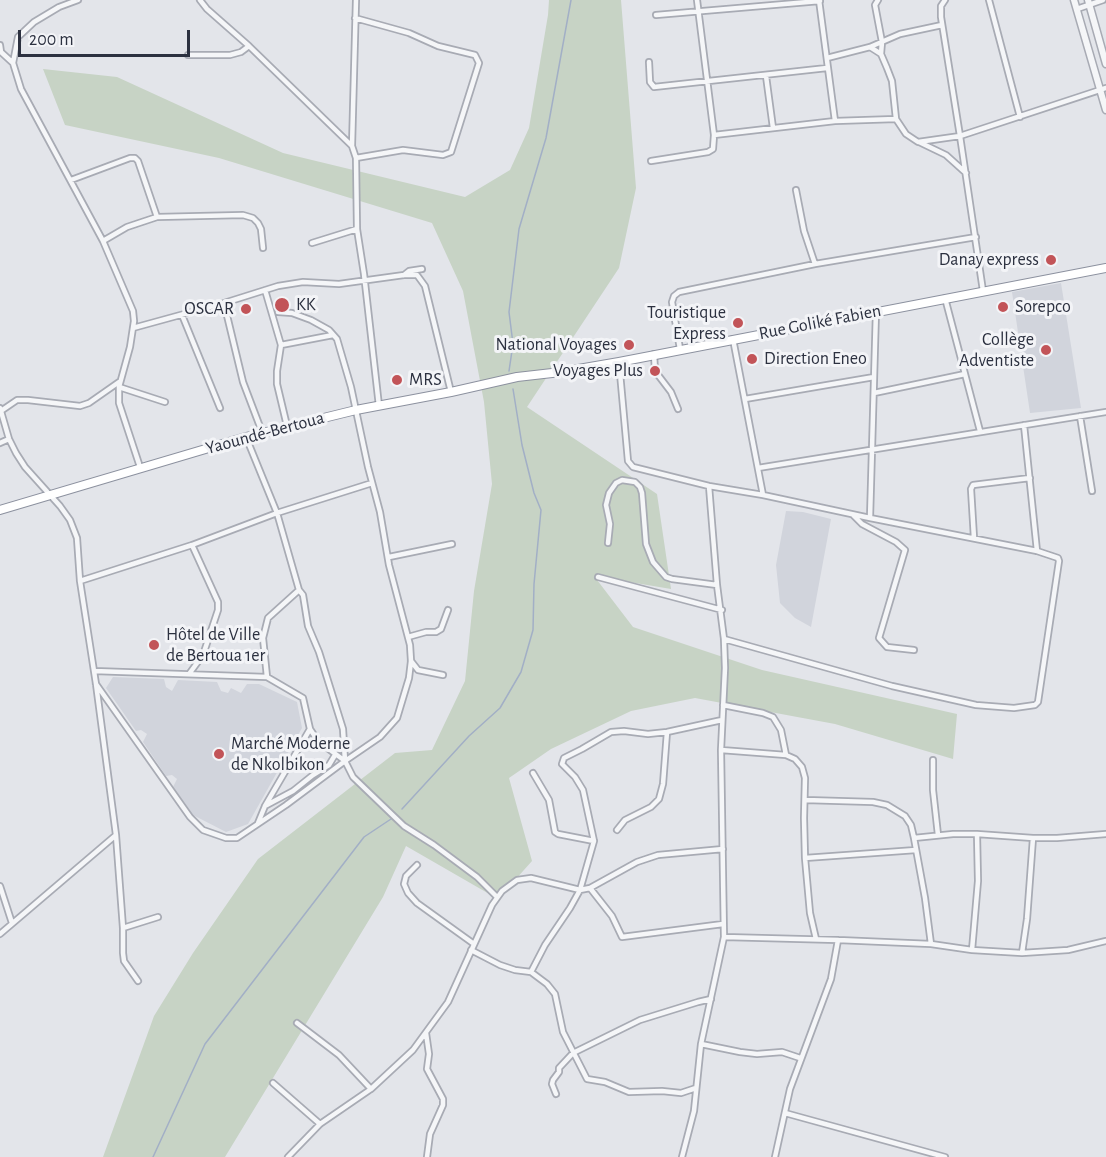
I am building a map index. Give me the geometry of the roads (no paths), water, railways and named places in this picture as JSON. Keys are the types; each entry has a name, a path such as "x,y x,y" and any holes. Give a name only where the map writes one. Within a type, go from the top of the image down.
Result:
{"highway":[{"name":"Rue Goliké Fabien","path":"534,375 619,362 1106,267"},
{"name":"Yaoundé-Bertoua","path":"0,510 262,432 517,376 534,375"}],"street":[{"path":"13,63 18,37 34,22 78,0"},
{"path":"200,0 352,146"},
{"path":"356,0 352,146 356,158 357,229 379,406"},
{"path":"651,162 708,152 714,148 697,0"},
{"path":"656,15 820,0 835,121"},
{"path":"878,0 875,5 882,42 881,54 892,81 896,119 906,134 946,155 966,173"},
{"path":"945,0 941,6 942,25 983,291"},
{"path":"989,0 1020,117"},
{"path":"1074,0 1103,89 1106,110"},
{"path":"1077,9 1088,3 1105,1"},
{"path":"1088,3 1106,64"},
{"path":"356,18 409,33 438,46 475,55 479,63 451,152 443,155 403,150 356,158"},
{"path":"827,58 870,47 900,34 942,25"},
{"path":"0,45 2,52 13,63 21,89 103,241 133,311 134,328 119,385 119,403 140,467"},
{"path":"188,55 230,55 241,52 249,46"},
{"path":"870,47 881,54"},
{"path":"649,62 650,82 654,87 707,83 827,68"},
{"path":"766,76 773,128"},
{"path":"918,142 960,136 1103,89"},
{"path":"714,135 835,121 896,119"},
{"path":"71,180 135,158 157,217"},
{"path":"796,190 804,231 816,264"},
{"path":"103,241 127,227 157,217 243,215 253,218 258,223 263,248"},
{"path":"312,243 357,229"},
{"path":"680,349 672,302 674,296 679,292 816,264 976,237"},
{"path":"404,275 409,270 422,269"},
{"path":"134,328 265,290 303,282 339,284 417,275 425,286 451,392"},
{"path":"265,290 281,345 277,371 287,426"},
{"path":"945,298 980,431"},
{"path":"224,303 243,382 262,432"},
{"path":"870,518 876,311"},
{"path":"96,684 190,817 204,830 218,837 237,838 257,825 380,737 397,718 409,678 411,661 408,637 351,387 337,339 329,330 311,320 292,313 278,312"},
{"path":"182,315 220,408"},
{"path":"281,345 333,335"},
{"path":"734,339 763,495"},
{"path":"654,354 655,371 671,392 678,409"},
{"path":"619,362 629,465 710,486 1037,551 1056,556 1059,561 1040,695 1035,705 998,708 924,694 724,639"},
{"path":"874,393 965,374"},
{"path":"745,399 874,377"},
{"path":"119,385 165,402"},
{"path":"119,385 80,406 17,400 0,410 9,439 25,467 70,520 77,538 80,581 116,835 124,961 138,981"},
{"path":"758,468 1106,412"},
{"path":"1080,416 1092,491"},
{"path":"1024,425 1037,551"},
{"path":"246,437 277,513 298,590 303,595 308,626 320,652 343,729 345,760 353,777 404,826 477,877 497,897"},
{"path":"0,443 9,439"},
{"path":"974,538 971,489 973,485 1030,478"},
{"path":"608,543 610,524 606,505 609,493 616,483 622,480 635,482 642,493 646,544 653,562 666,577 717,585"},
{"path":"80,581 372,483"},
{"path":"682,1157 694,1111 701,1044 724,937 721,750 725,668 722,609 717,585 710,486"},
{"path":"852,515 862,524 896,542 905,550 879,638 887,647 914,650"},
{"path":"389,557 403,556 452,544"},
{"path":"189,674 203,655 218,610 218,602 192,545"},
{"path":"598,577 722,609"},
{"path":"267,677 263,638 268,618 298,590"},
{"path":"408,637 436,632 445,622 448,610"},
{"path":"411,661 418,670 443,675"},
{"path":"94,671 267,677 303,698 310,729 318,741 345,760"},
{"path":"723,705 764,712 773,717 781,730 786,755"},
{"path":"531,972 580,890 594,841 583,790 562,760 611,732 648,734 667,732 722,720"},
{"path":"257,825 265,806 310,729"},
{"path":"617,830 625,820 651,807 659,799 663,784 667,732"},
{"path":"721,750 786,755 795,759 802,767 805,778 805,858 810,913 816,939"},
{"path":"265,806 293,791 329,765 335,755"},
{"path":"933,760 933,790 938,835"},
{"path":"533,773 549,800 555,832 594,841"},
{"path":"805,800 873,802 887,805 905,816 912,825 926,898 931,944"},
{"path":"914,838 977,834 1033,838 1106,834"},
{"path":"972,950 978,893 977,834"},
{"path":"0,934 116,835"},
{"path":"1022,953 1028,920 1033,838"},
{"path":"288,1157 320,1124 371,1089 404,1059 426,1033 448,1002 488,912 497,897 518,880 526,877 580,890 590,888 637,862 658,855 723,849"},
{"path":"805,858 916,850"},
{"path":"417,865 406,876 404,884 417,903 472,947 500,965 531,972 547,984 555,994 563,1032 587,1079 605,1082 629,1092 681,1093 696,1088"},
{"path":"0,885 12,923"},
{"path":"590,888 612,916 622,937 723,924"},
{"path":"123,927 158,917"},
{"path":"724,937 838,939 931,944 972,950 1022,953 1068,950 1106,941"},
{"path":"775,1157 801,1058 831,979 838,939"},
{"path":"556,1094 552,1084 559,1068 573,1053 640,1020 711,999"},
{"path":"297,1023 339,1055 371,1089"},
{"path":"426,1033 429,1054 427,1069 443,1099 443,1105 430,1134 427,1157"},
{"path":"701,1044 758,1054 782,1052 801,1058"},
{"path":"273,1083 320,1124"},
{"path":"785,1113 945,1157"}],"waterway":[{"path":"509,371 513,344 509,312 519,229 546,138 571,0"},
{"path":"402,809 469,736 500,708 521,672 533,630 534,584 541,510 534,493 522,445 513,389"},
{"path":"153,1157 205,1044 364,837 391,819"}],"place":[{"name":"Danay express","path":"1051,260"},
{"name":"KK","path":"282,305"},
{"name":"Sorepco","path":"1003,307"},
{"name":"OSCAR","path":"246,309"},
{"name":"Touristique Express","path":"738,323"},
{"name":"National Voyages","path":"629,345"},
{"name":"Collège Adventiste","path":"1046,350"},
{"name":"Direction Eneo","path":"752,359"},
{"name":"Voyages Plus","path":"655,371"},
{"name":"MRS","path":"397,380"},
{"name":"Hôtel de Ville de Bertoua 1er","path":"154,645"},
{"name":"Marché Moderne de Nkolbikon","path":"219,754"}]}
